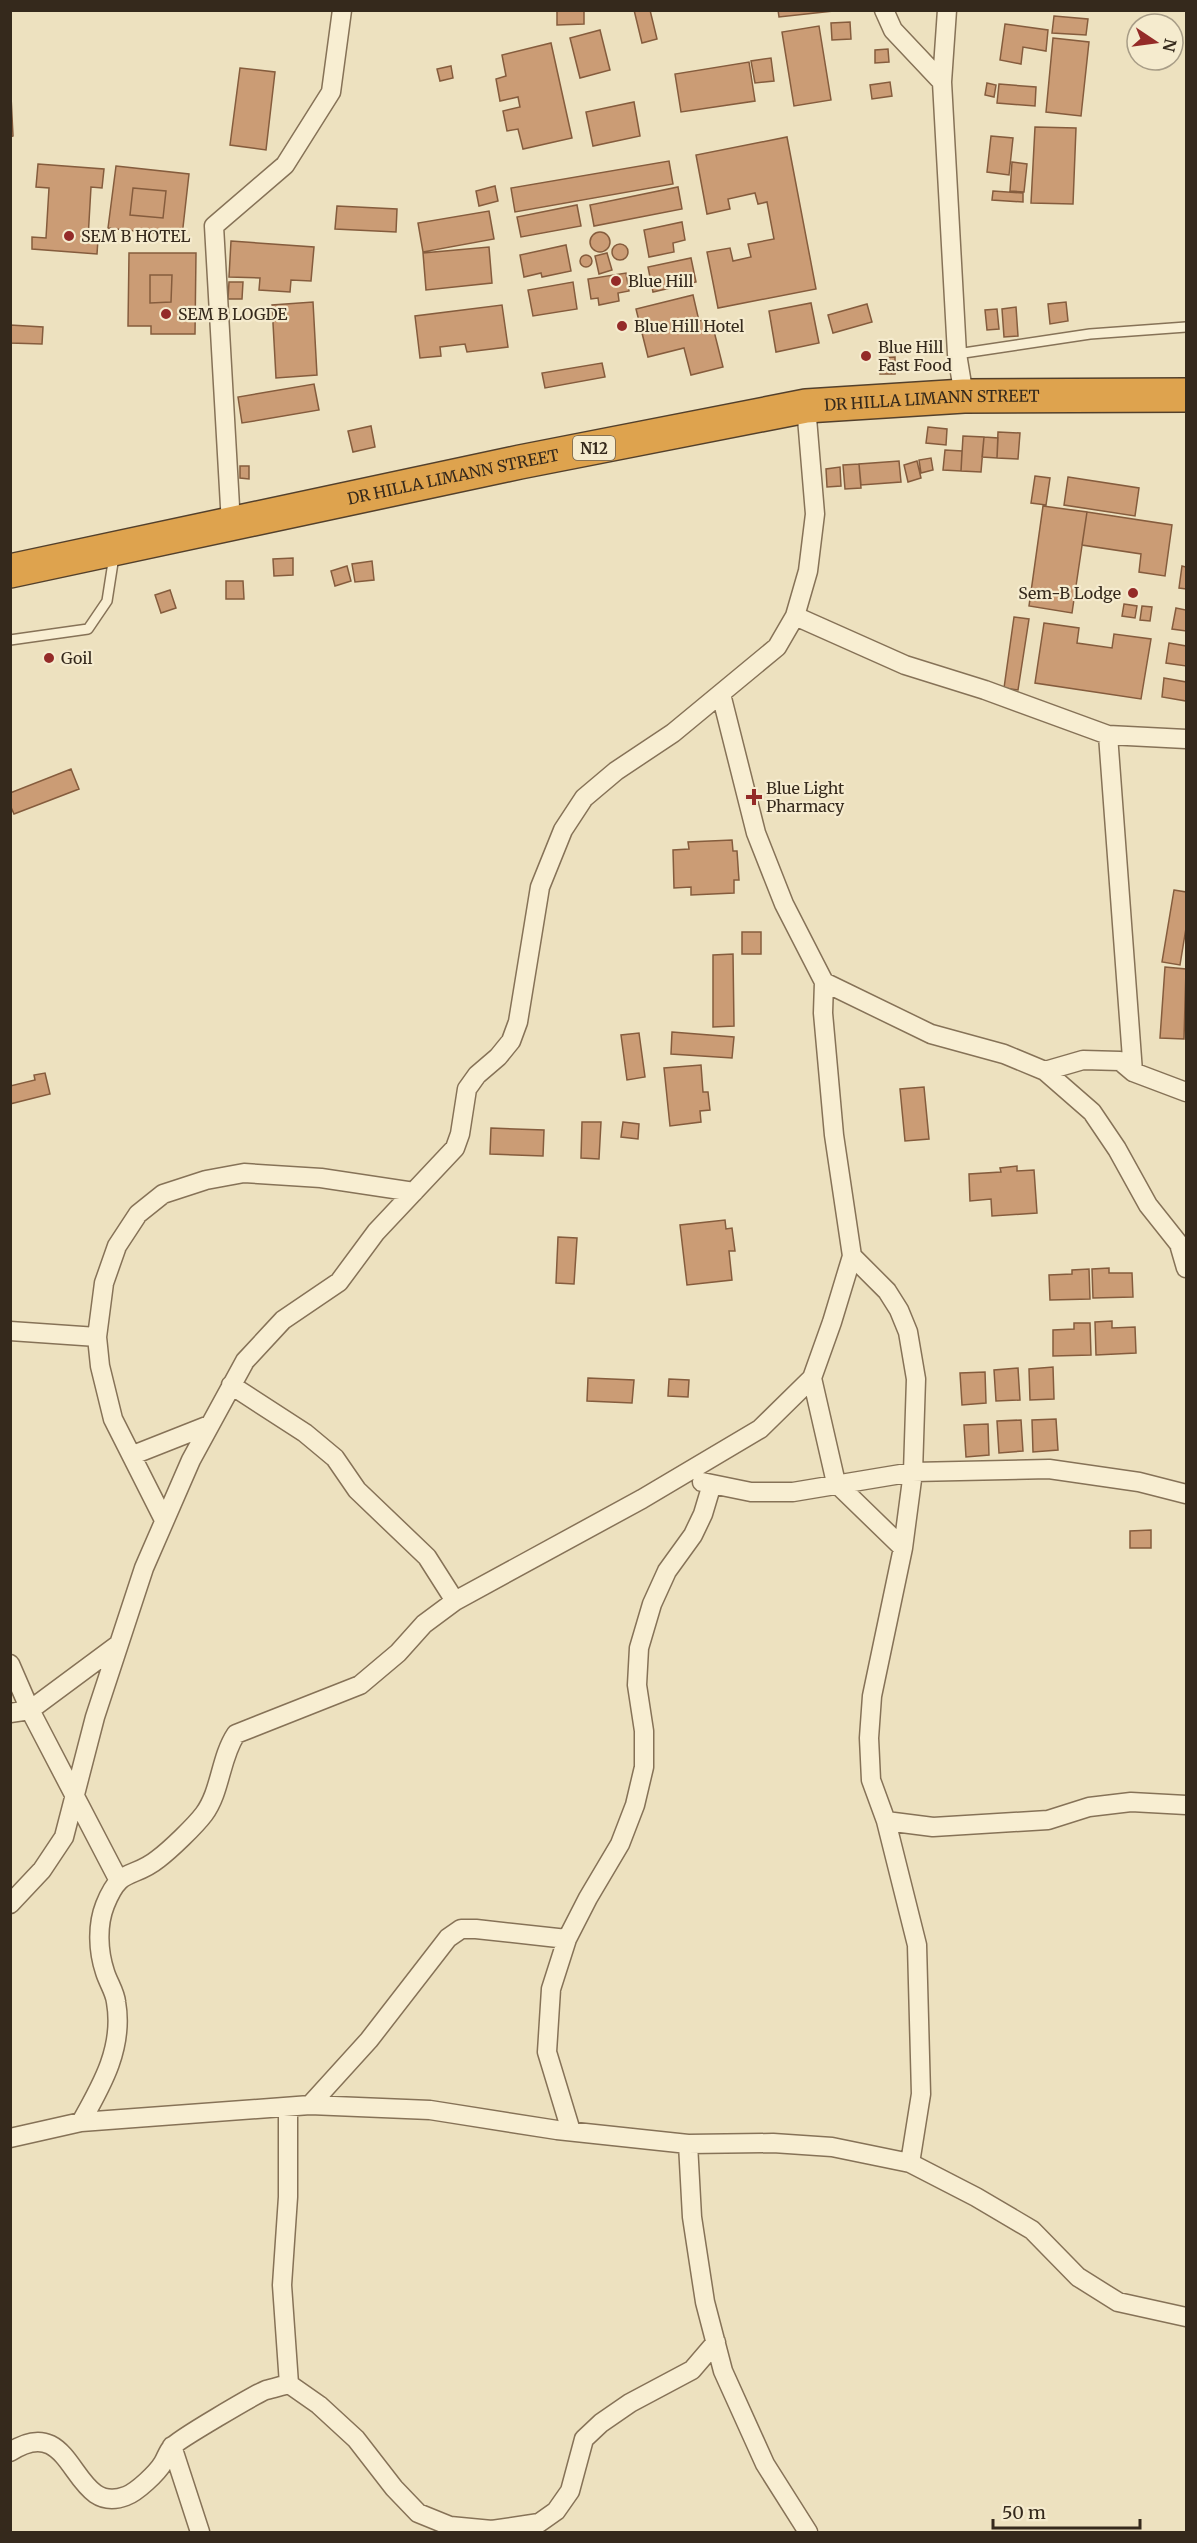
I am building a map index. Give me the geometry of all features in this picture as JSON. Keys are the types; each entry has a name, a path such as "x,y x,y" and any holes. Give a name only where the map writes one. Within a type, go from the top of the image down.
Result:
{"highway":[{"name":"DR HILLA LIMANN STREET","path":"10,571 520,462 806,406 964,396 1186,395"}],"street":[{"path":"231,524 214,226 285,165 331,92 342,10"},
{"path":"884,10 893,30 942,82"},
{"path":"947,10 942,82 957,354 964,396"},
{"path":"10,1904 42,1870 64,1837 95,1717 144,1568 191,1460 244,1361 283,1320 339,1282 376,1232 455,1148 460,1134 466,1089 511,1041 518,1022 540,887 563,830 584,798 616,771 673,733 777,647 795,616 808,571 814,514 806,406"},
{"path":"795,616 905,665 986,690 1108,735 1186,739"},
{"path":"81,2122 109,2071 117,2030 116,2001 104,1970 98,1938 105,1906 118,1879 157,1861 204,1815 230,1744 236,1734 360,1686 398,1653 424,1623 455,1601 682,1476 760,1429 812,1378 852,1256 834,1135 823,1014 824,982 784,904 756,833 721,694"},
{"path":"1108,735 1133,1072"},
{"path":"824,982 931,1034 1004,1054 1045,1071 1092,1112 1117,1149 1148,1205 1179,1244 1186,1268"},
{"path":"1045,1071 1083,1060 1120,1060 1133,1072 1186,1092"},
{"path":"164,1520 113,1419 100,1366 97,1337 104,1283 117,1246 138,1214 163,1194 206,1180 244,1173 321,1178 414,1192"},
{"path":"852,1256 887,1291 908,1332 916,1379 913,1472 903,1548 872,1696 869,1738 871,1780 886,1821 917,1945 921,2094 910,2163"},
{"path":"10,1331 97,1337"},
{"path":"812,1378 836,1483 903,1548"},
{"path":"231,1385 305,1433 335,1458 357,1490 427,1557 455,1601"},
{"path":"132,1455 209,1425"},
{"path":"682,1476 751,1492 793,1492 814,1491 836,1483 913,1472 1049,1469 1139,1482 1186,1494"},
{"path":"571,2132 547,2052 551,1989 567,1939 620,1844 635,1806 644,1767 644,1731 637,1685 639,1648 652,1604 667,1571 693,1535 703,1514 712,1484"},
{"path":"10,1713 30,1710 119,1644"},
{"path":"10,1664 30,1710 118,1879"},
{"path":"886,1821 933,1827 1048,1820 1089,1807 1131,1802 1186,1805"},
{"path":"310,2105 369,2040 448,1938 461,1929 567,1939"},
{"path":"10,2138 81,2122 310,2105 430,2110 571,2132 688,2144 832,2147 910,2163 976,2197 1032,2230 1078,2277 1118,2302 1186,2317"},
{"path":"288,2108 288,2197 282,2285 289,2384"},
{"path":"688,2144 692,2217 705,2302 723,2372 765,2464 808,2532"},
{"path":"10,2452 24,2443 43,2443 55,2446 65,2454 83,2483 91,2491 101,2497 126,2496 156,2474 172,2446 265,2391 289,2384 319,2404 356,2439 394,2488 418,2513 450,2526 492,2530 540,2528 570,2491 584,2439 601,2423 630,2403 692,2370 716,2342"},
{"path":"172,2446 200,2532"}],"lane":[{"path":"957,354 1090,334 1186,327"},
{"path":"10,640 88,629 107,601 114,550"}],"building":[{"path":"557,10 596,11 584,11 584,24 557,25"},
{"path":"634,10 650,10 657,39 642,43"},
{"path":"778,10 833,10 833,11 779,17"},
{"path":"1054,16 1088,19 1086,35 1052,33"},
{"path":"850,22 851,39 832,40 831,23"},
{"path":"1005,24 1048,30 1046,51 1023,47 1021,64 1000,60"},
{"path":"819,26 831,100 794,106 782,32"},
{"path":"600,30 610,70 580,78 570,38"},
{"path":"1053,38 1089,42 1081,116 1046,112"},
{"path":"551,43 572,138 523,149 518,129 507,131 503,111 520,107 518,97 500,101 496,79 506,76 502,55"},
{"path":"888,49 889,62 875,63 875,50"},
{"path":"771,58 774,81 755,83 751,61"},
{"path":"749,62 755,101 681,112 675,74"},
{"path":"451,66 453,78 440,81 437,69"},
{"path":"240,68 275,72 266,150 230,145"},
{"path":"10,76 13,136 10,137"},
{"path":"890,82 892,96 872,99 870,85"},
{"path":"987,83 996,85 994,97 985,95"},
{"path":"999,84 1036,87 1035,106 997,103"},
{"path":"634,102 640,136 593,146 586,112"},
{"path":"1035,127 1076,128 1073,204 1031,203"},
{"path":"991,136 1013,138 1009,175 987,172"},
{"path":"787,137 816,289 718,308 707,252 730,248 733,261 751,257 748,244 774,239 767,202 758,204 755,193 728,199 730,209 707,214 696,155"},
{"path":"669,161 673,184 515,212 511,188"},
{"path":"1012,162 1027,164 1024,192 1010,191"},
{"path":"38,164 104,169 102,188 91,187 88,239 98,239 97,254 32,249 32,237 46,238 49,188 36,187"},
{"path":"116,166 189,174 182,236 108,228","holes":["133,188 166,191 163,218 130,215"]},
{"path":"495,186 498,201 479,206 476,191"},
{"path":"678,187 682,209 594,226 590,205"},
{"path":"133,188 166,191 163,218 130,215"},
{"path":"993,191 1023,193 1023,202 992,200"},
{"path":"577,205 581,226 521,237 517,217"},
{"path":"337,206 397,209 396,232 335,229"},
{"path":"489,211 494,239 423,252 418,223"},
{"path":"682,222 685,240 673,243 674,252 649,257 644,230"},
{"path":"600,232 607,235 610,242 607,249 600,252 593,249 590,242 593,235"},
{"path":"231,241 314,247 311,281 291,280 290,292 259,290 260,278 229,277"},
{"path":"617,244 623,244 628,252 626,258 617,260 612,255 612,249"},
{"path":"566,245 571,271 542,277 541,273 524,277 520,255"},
{"path":"489,247 492,283 426,290 423,253"},
{"path":"129,253 196,253 195,334 151,334 151,326 128,326","holes":["150,275 172,275 171,302 150,303"]},
{"path":"607,253 612,270 599,274 595,256"},
{"path":"588,255 592,261 588,267 584,267 580,259"},
{"path":"691,258 696,282 653,292 648,267"},
{"path":"626,273 629,291 618,293 619,301 599,305 598,298 591,299 588,279"},
{"path":"150,275 172,275 171,302 150,303"},
{"path":"229,282 243,282 242,299 228,299"},
{"path":"573,282 577,309 533,316 528,290"},
{"path":"693,295 699,321 711,319 723,367 691,375 684,348 648,357 636,309"},
{"path":"313,302 317,375 276,378 272,305"},
{"path":"1066,302 1068,321 1050,324 1048,304"},
{"path":"811,303 819,343 776,352 769,311"},
{"path":"867,304 872,322 833,333 828,315"},
{"path":"502,305 508,347 467,352 465,344 440,347 441,356 420,358 415,316"},
{"path":"1016,307 1018,336 1004,337 1002,309"},
{"path":"997,309 999,329 987,330 985,310"},
{"path":"10,325 43,327 42,344 10,343"},
{"path":"895,357 895,374 880,374 880,358"},
{"path":"602,363 605,377 545,388 542,373"},
{"path":"314,384 319,410 242,423 238,397"},
{"path":"371,426 375,447 353,452 348,431"},
{"path":"928,427 947,429 946,445 926,443"},
{"path":"998,432 1020,433 1018,459 997,458"},
{"path":"963,436 984,437 981,472 961,471"},
{"path":"984,437 998,438 997,458 982,457"},
{"path":"945,450 962,451 961,471 943,470"},
{"path":"931,458 933,470 921,473 919,460"},
{"path":"899,461 901,482 861,485 859,464"},
{"path":"917,461 921,478 908,482 904,465"},
{"path":"859,464 861,488 845,489 843,465"},
{"path":"240,466 249,466 249,479 240,478"},
{"path":"840,467 841,486 827,487 826,469"},
{"path":"1035,476 1050,478 1046,505 1031,503"},
{"path":"1068,477 1139,488 1135,516 1064,505"},
{"path":"1043,506 1087,512 1072,613 1029,606"},
{"path":"1087,512 1172,525 1165,576 1139,572 1141,554 1082,545"},
{"path":"293,558 293,575 274,576 273,559"},
{"path":"372,561 374,580 355,582 352,564"},
{"path":"347,566 351,581 335,586 331,571"},
{"path":"1182,566 1186,567 1186,589 1179,588"},
{"path":"226,581 243,581 244,599 226,599"},
{"path":"170,590 176,608 161,613 155,595"},
{"path":"1124,604 1137,606 1135,618 1122,616"},
{"path":"1142,606 1152,607 1150,621 1140,620"},
{"path":"1176,608 1186,610 1186,631 1172,629"},
{"path":"1014,617 1029,619 1018,690 1004,688"},
{"path":"1044,623 1079,628 1077,643 1112,648 1114,634 1151,639 1141,699 1035,683"},
{"path":"1169,643 1186,646 1186,666 1166,663"},
{"path":"1164,678 1186,682 1186,701 1162,697"},
{"path":"71,769 79,789 14,814 10,805 10,793"},
{"path":"732,840 733,851 737,851 739,880 734,880 734,893 691,895 691,887 674,888 673,850 689,849 688,842"},
{"path":"1174,890 1186,892 1186,928 1180,965 1162,962"},
{"path":"742,932 761,932 761,954 742,954"},
{"path":"733,954 734,1026 713,1027 713,955"},
{"path":"1165,967 1186,969 1184,1039 1160,1038"},
{"path":"672,1032 734,1037 732,1058 671,1054"},
{"path":"639,1033 645,1077 627,1080 621,1035"},
{"path":"701,1065 703,1092 708,1092 710,1110 700,1111 701,1122 670,1126 664,1068"},
{"path":"45,1073 50,1094 10,1104 10,1086 35,1080 34,1075"},
{"path":"924,1087 929,1139 905,1141 900,1089"},
{"path":"582,1122 601,1122 599,1159 581,1158"},
{"path":"623,1122 639,1124 638,1139 621,1137"},
{"path":"491,1128 544,1130 543,1156 490,1154"},
{"path":"1017,1166 1017,1171 1034,1170 1037,1213 992,1216 991,1199 970,1201 969,1174 1001,1172 1000,1168"},
{"path":"725,1220 726,1229 732,1228 735,1251 729,1251 732,1280 687,1285 680,1225"},
{"path":"558,1237 577,1238 574,1284 556,1283"},
{"path":"1109,1268 1109,1273 1132,1273 1133,1297 1093,1298 1092,1269"},
{"path":"1089,1269 1090,1299 1050,1300 1049,1275 1072,1274 1072,1270"},
{"path":"1112,1321 1112,1328 1135,1327 1136,1353 1096,1355 1095,1322"},
{"path":"1074,1323 1090,1323 1091,1355 1053,1356 1053,1330 1074,1329"},
{"path":"1053,1367 1054,1399 1030,1400 1029,1369"},
{"path":"1018,1368 1020,1400 996,1401 994,1370"},
{"path":"985,1372 986,1403 962,1405 960,1373"},
{"path":"588,1378 634,1380 632,1403 587,1401"},
{"path":"669,1379 689,1380 688,1397 668,1396"},
{"path":"1056,1419 1058,1450 1033,1452 1032,1420"},
{"path":"1021,1420 1023,1451 999,1453 997,1421"},
{"path":"988,1424 989,1455 966,1457 964,1425"},
{"path":"1151,1530 1151,1548 1130,1548 1130,1531"}],"place":[{"name":"SEM B HOTEL","path":"69,236"},
{"name":"Blue Hill","path":"616,281"},
{"name":"SEM B LOGDE","path":"166,314"},
{"name":"Blue Hill Hotel","path":"622,326"},
{"name":"Blue Hill Fast Food","path":"866,356"},
{"name":"Sem-B Lodge","path":"1133,593"},
{"name":"Goil","path":"49,658"},
{"name":"Blue Light Pharmacy","path":"754,797"}]}
